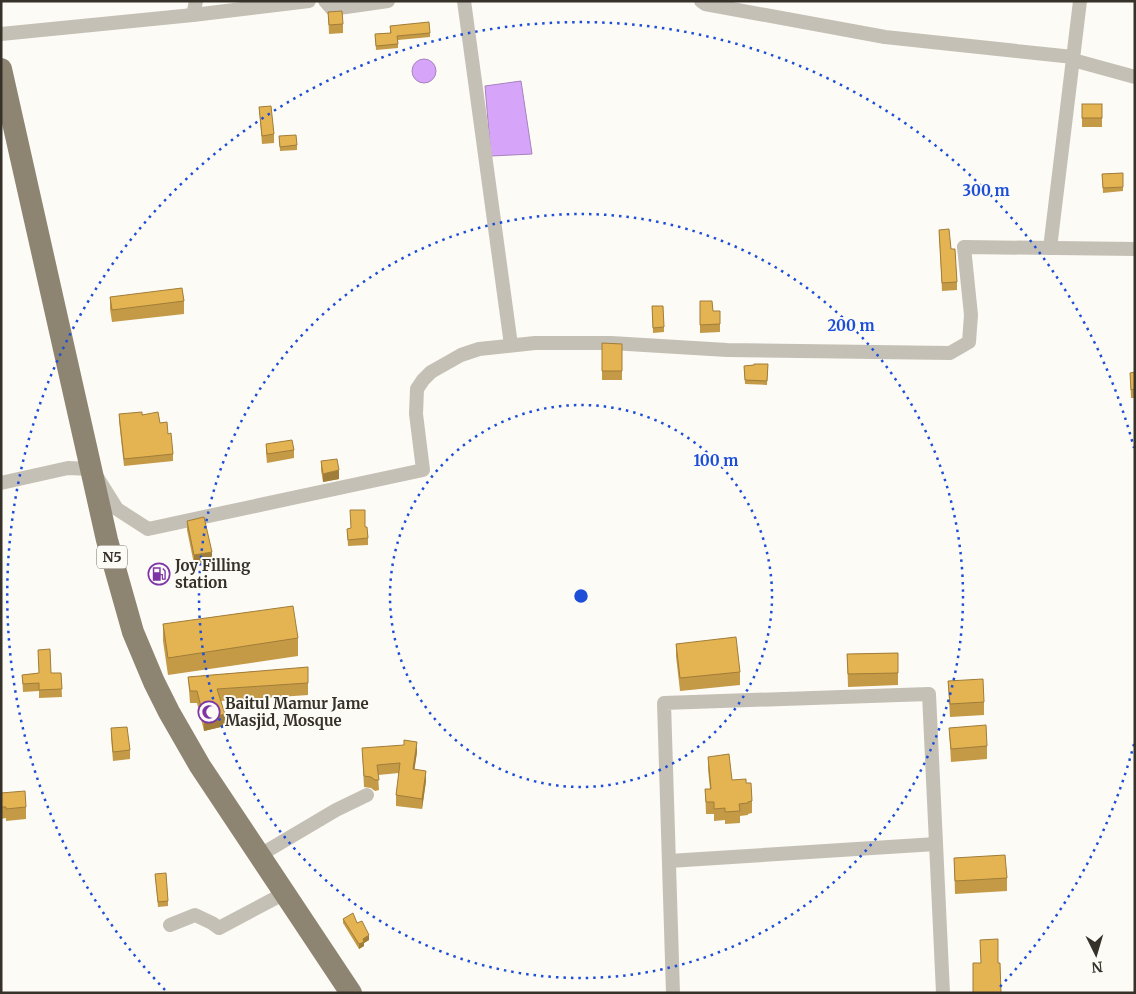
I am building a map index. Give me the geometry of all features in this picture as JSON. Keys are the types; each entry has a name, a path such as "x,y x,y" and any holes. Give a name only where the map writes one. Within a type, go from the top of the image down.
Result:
{"highway":[{"name":"N5","path":"1,69 107,540 130,624 146,664 184,740 351,993"}],"street":[{"path":"1,34 195,8 309,1"},
{"path":"325,1 332,9 388,1"},
{"path":"464,1 511,345"},
{"path":"701,1 705,4 885,37 1073,58 1135,77"},
{"path":"1050,248 1080,1"},
{"path":"1,483 68,468 92,469 118,509 148,529 423,470 416,414 418,389 430,372 461,355 480,349 511,345 611,343 727,350 950,353 969,342 971,315 964,247 1135,249"},
{"path":"673,993 664,703 929,694 943,993"},
{"path":"260,855 336,810 367,795"},
{"path":"669,861 936,844"},
{"path":"170,925 195,915 219,928 285,893"}],"shaded area":[{"path":"424,59 433,62 436,71 433,80 424,83 415,80 412,71 415,62"},
{"path":"521,81 532,154 491,156 485,86"}],"building":[{"path":"342,11 343,24 329,25 328,12"},
{"path":"429,22 430,33 397,36 398,44 376,46 375,34 391,33 390,26"},
{"path":"1082,104 1102,104 1102,118 1082,118"},
{"path":"271,106 274,134 262,136 259,107"},
{"path":"296,135 297,145 280,147 279,136"},
{"path":"1123,173 1123,187 1103,188 1102,174"},
{"path":"949,229 951,249 955,249 957,282 942,283 939,230"},
{"path":"182,288 184,301 112,310 110,297"},
{"path":"700,301 712,301 713,311 720,311 720,324 700,325"},
{"path":"652,306 663,306 664,327 653,328"},
{"path":"602,343 622,344 622,371 602,371"},
{"path":"768,364 767,381 745,380 744,366"},
{"path":"1135,372 1135,389 1131,390 1130,373"},
{"path":"142,412 142,415 158,412 160,423 167,422 168,434 171,433 173,454 124,459 119,414"},
{"path":"292,440 294,450 267,454 266,444"},
{"path":"337,459 339,470 323,474 321,461"},
{"path":"350,510 365,510 365,527 367,527 368,538 348,540 347,529 351,528"},
{"path":"204,517 212,552 194,555 187,521"},
{"path":"293,606 298,638 168,658 163,624"},
{"path":"736,637 740,672 680,678 676,644"},
{"path":"50,649 51,673 61,673 62,689 39,690 39,683 23,684 22,675 39,673 38,650"},
{"path":"898,653 898,673 848,674 847,654"},
{"path":"308,667 308,683 217,689 225,714 204,719 197,691 190,691 188,677"},
{"path":"983,679 984,702 950,704 948,681"},
{"path":"986,725 987,746 951,749 949,728"},
{"path":"127,727 130,750 113,752 111,728"},
{"path":"404,740 417,742 413,769 426,771 422,799 396,795 400,763 377,765 379,780 364,776 362,748 404,745"},
{"path":"729,754 732,780 746,779 746,783 751,783 752,801 739,804 740,811 725,812 725,808 714,809 714,802 706,802 705,789 711,789 708,757"},
{"path":"25,791 26,807 6,809 6,807 1,807 1,793"},
{"path":"1005,855 1007,878 955,881 954,858"},
{"path":"166,873 168,901 158,902 155,874"},
{"path":"353,913 357,923 362,921 369,935 363,939 364,942 359,944 343,919"},
{"path":"998,939 1001,993 973,993 973,963 981,963 980,940"}],"place":[{"name":"Joy Filling station","path":"159,574"},
{"name":"Baitul Mamur Jame Masjid, Mosque","path":"209,712"}]}
